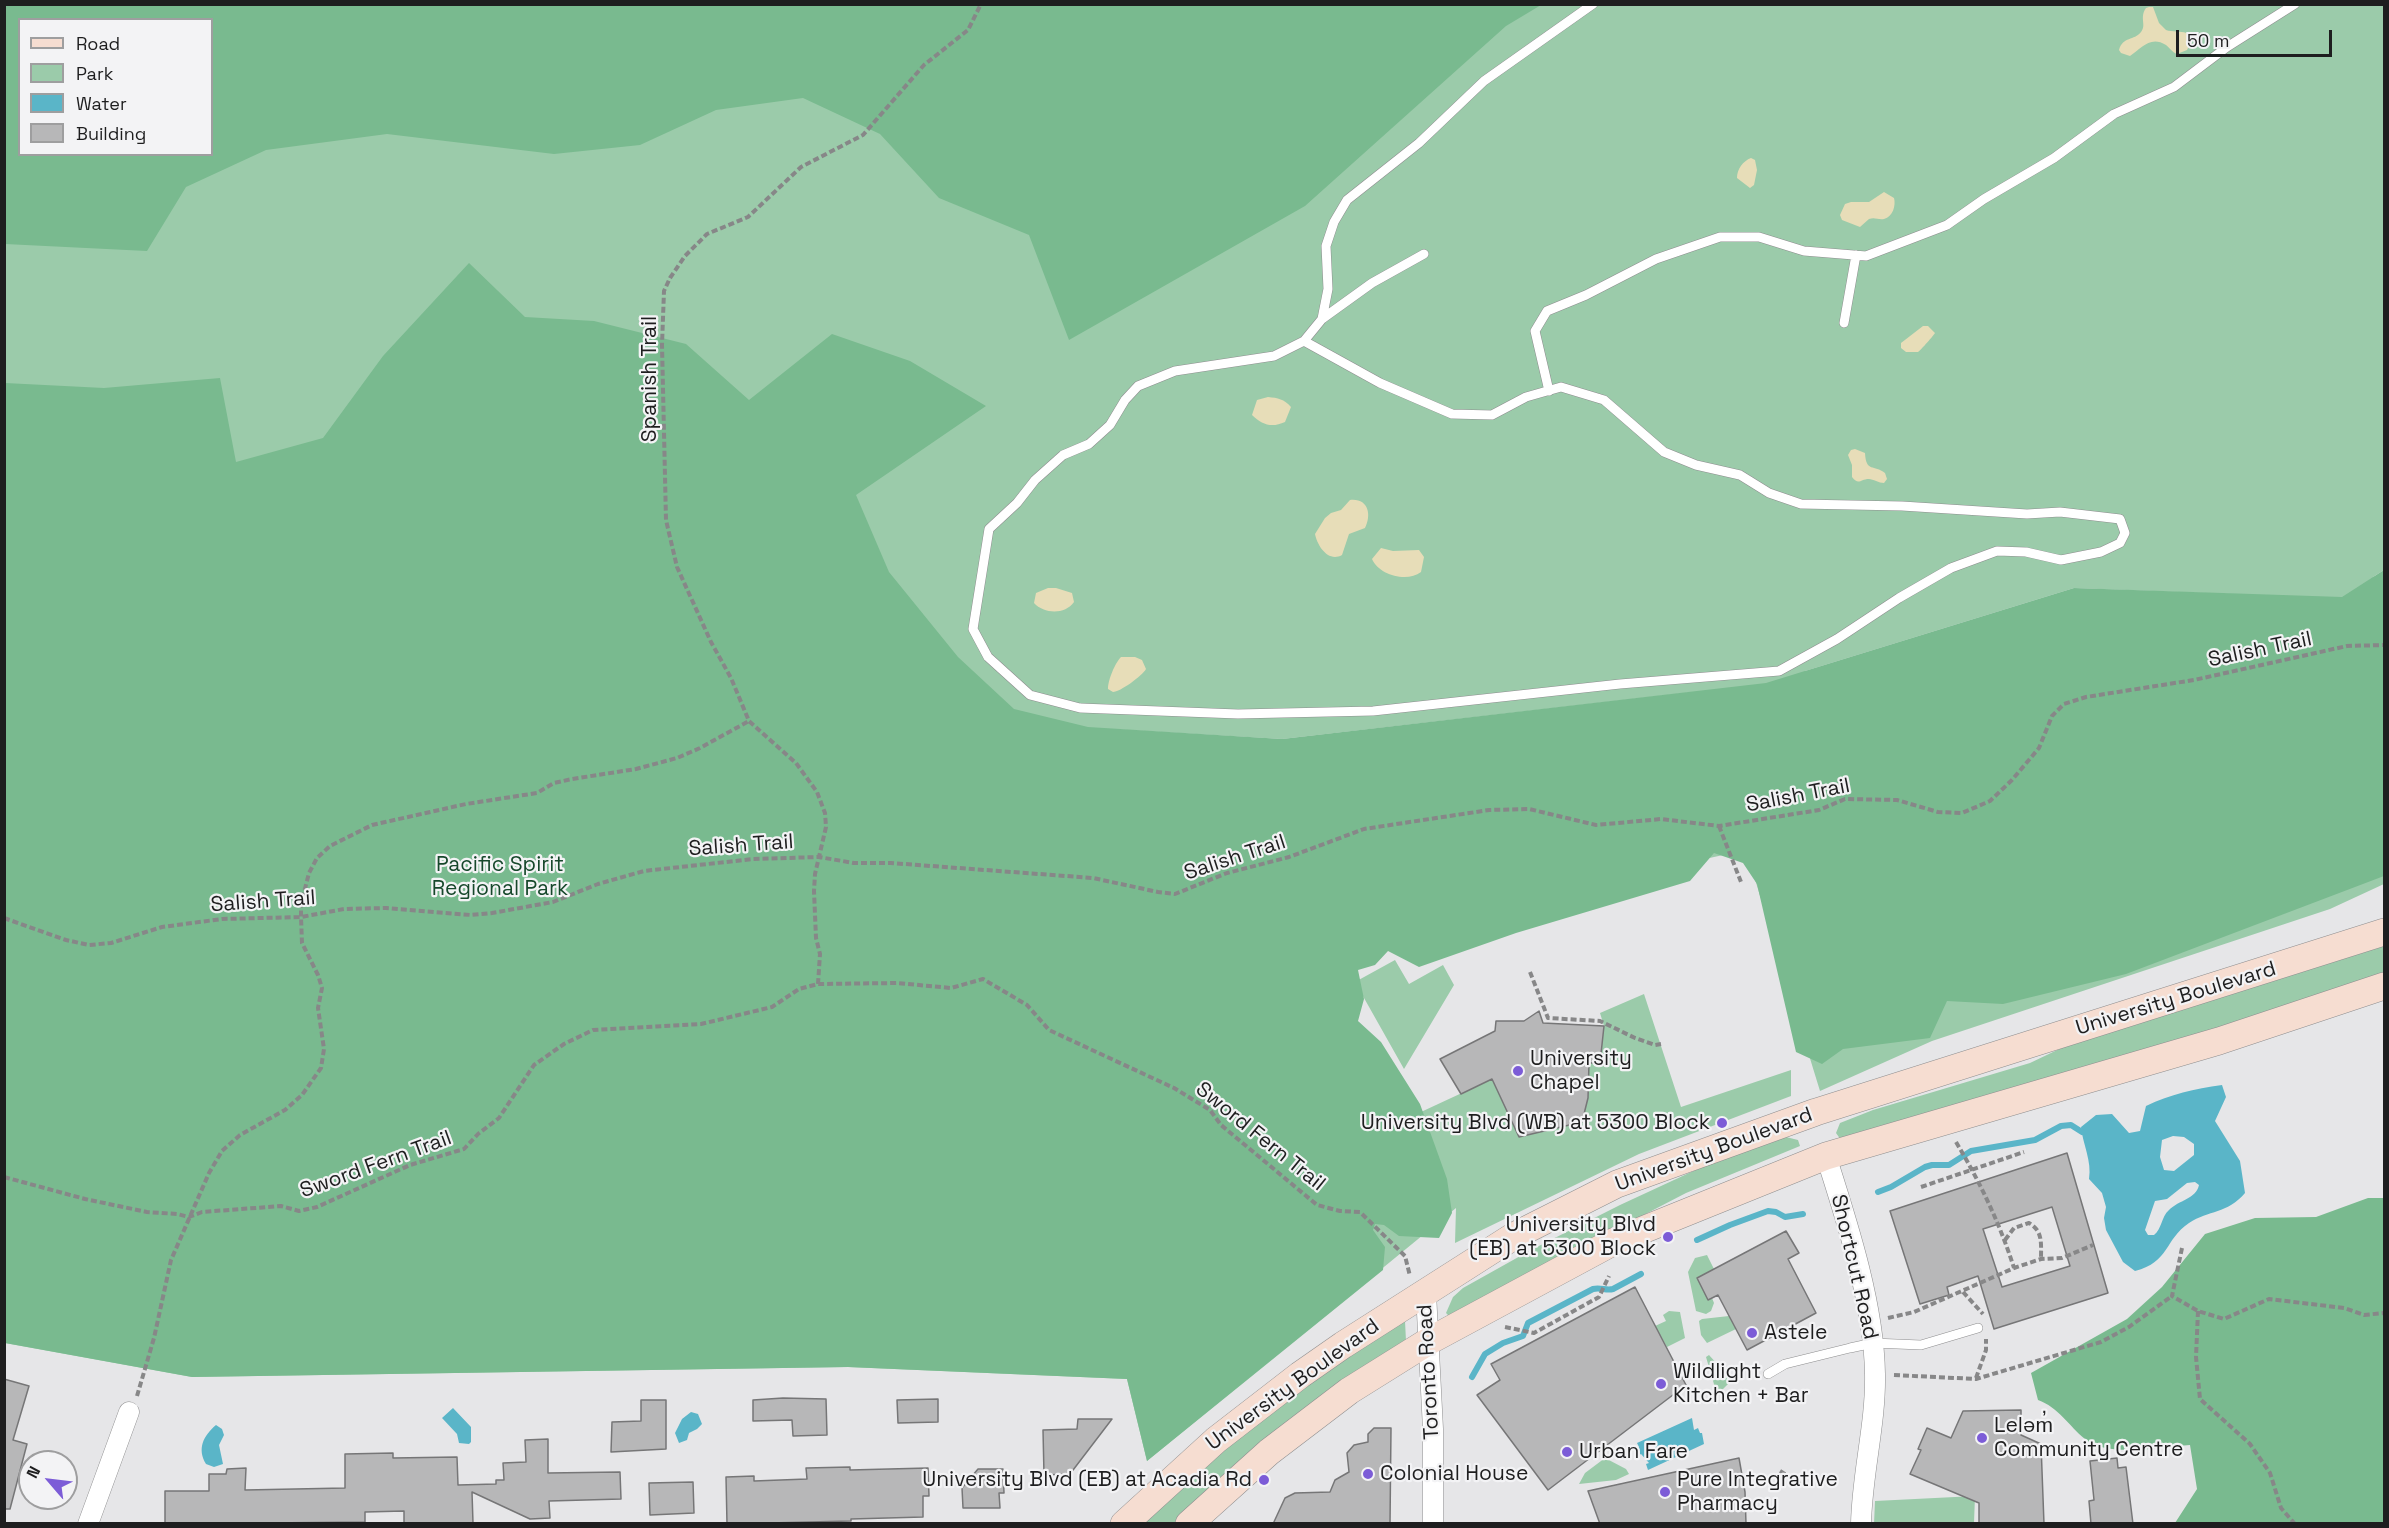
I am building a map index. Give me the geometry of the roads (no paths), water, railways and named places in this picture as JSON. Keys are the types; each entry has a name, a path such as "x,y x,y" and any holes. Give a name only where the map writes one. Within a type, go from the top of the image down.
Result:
{"main road":[{"name":"University Boulevard","path":"1124,1524 1216,1440 1417,1289 1514,1236 1617,1184 1816,1112 2385,932"},
{"name":"University Boulevard","path":"1189,1524 1269,1452 1349,1391 1429,1341 1613,1242 1826,1156 2218,1041 2385,986"},
{"path":"1816,1112 1826,1156"}],"street":[{"name":"Shortcut Road","path":"1826,1156 1863,1287 1873,1343 1875,1374 1871,1438 1862,1491 1861,1524"},
{"name":"Toronto Road","path":"1417,1289 1429,1341 1433,1524"},
{"path":"88,1524 129,1412"}],"lane":[{"path":"1322,319 1328,288 1326,246 1334,222 1347,200 1419,143 1484,81 1593,4"},
{"path":"1549,391 1535,331 1547,311 1586,295 1656,259 1720,237 1759,237 1804,252 1866,256 1947,225 1984,199 2055,158 2114,114 2174,87 2227,47 2295,4"},
{"path":"1304,341 1380,383 1452,414 1492,415 1526,398 1561,387 1604,400 1664,452 1696,465 1740,475 1769,493 1801,504 1902,506 2027,514 2060,512 2120,519 2125,533 2120,543 2101,552 2061,560 2026,552 1998,551 1951,568 1899,598 1837,639 1779,671 1620,684 1373,711 1238,714 1080,708 1030,695 988,657 973,629 989,529 1062,455 1089,444 1110,425 1125,400 1138,386 1175,371 1274,356 1304,341 1322,319 1372,283 1424,254"},
{"path":"1844,323 1856,255"},
{"path":"1768,1374 1785,1364 1873,1343 1921,1346 1978,1328"}],"water":[{"path":"2222,1085 2226,1097 2215,1121 2240,1161 2245,1193 2231,1205 2189,1223 2175,1236 2155,1262 2135,1271 2123,1262 2106,1230 2104,1218 2106,1207 2102,1193 2089,1179 2088,1159 2081,1127 2096,1115 2112,1114 2129,1133 2140,1131 2146,1106 2192,1090","holes":["2173,1136 2184,1137 2194,1144 2194,1155 2174,1171 2164,1170 2160,1157 2162,1140","2195,1182 2199,1185 2197,1190 2169,1210 2157,1232 2154,1235 2148,1235 2145,1230 2155,1201 2167,1199 2187,1183"]},
{"path":"453,1408 471,1427 469,1444 459,1443 457,1434 442,1418"},
{"path":"691,1412 698,1414 702,1424 689,1433 687,1440 679,1443 675,1433 682,1419"},
{"path":"1692,1418 1694,1430 1698,1428 1702,1433 1704,1444 1648,1470 1646,1464 1649,1463 1641,1454 1639,1455 1636,1449 1639,1447 1637,1443"},
{"path":"216,1425 222,1429 224,1435 219,1445 223,1464 214,1467 206,1464 202,1448 205,1438"}],"waterway":[{"path":"1878,1192 1925,1167 1949,1165 1971,1151 2035,1140 2061,1126 2071,1125 2082,1132"},
{"path":"1697,1240 1768,1211 1785,1217 1803,1214"},
{"path":"1472,1377 1485,1354 1503,1343 1523,1336 1528,1323 1593,1289 1613,1289 1641,1274"}],"place":[{"name":"University Chapel","path":"1518,1071"},
{"name":"University Blvd (WB) at 5300 Block","path":"1722,1123"},
{"name":"University Blvd (EB) at 5300 Block","path":"1668,1237"},
{"name":"Astele","path":"1752,1333"},
{"name":"Wildlight Kitchen + Bar","path":"1661,1384"},
{"name":"Leləm̓ Community Centre","path":"1982,1438"},
{"name":"Urban Fare","path":"1567,1452"},
{"name":"Colonial House","path":"1368,1474"},
{"name":"University Blvd (EB) at Acadia Rd","path":"1264,1480"},
{"name":"Pure Integrative Pharmacy","path":"1665,1492"}],"park label":[{"name":"Pacific Spirit Regional Park","path":"500,877"}]}
